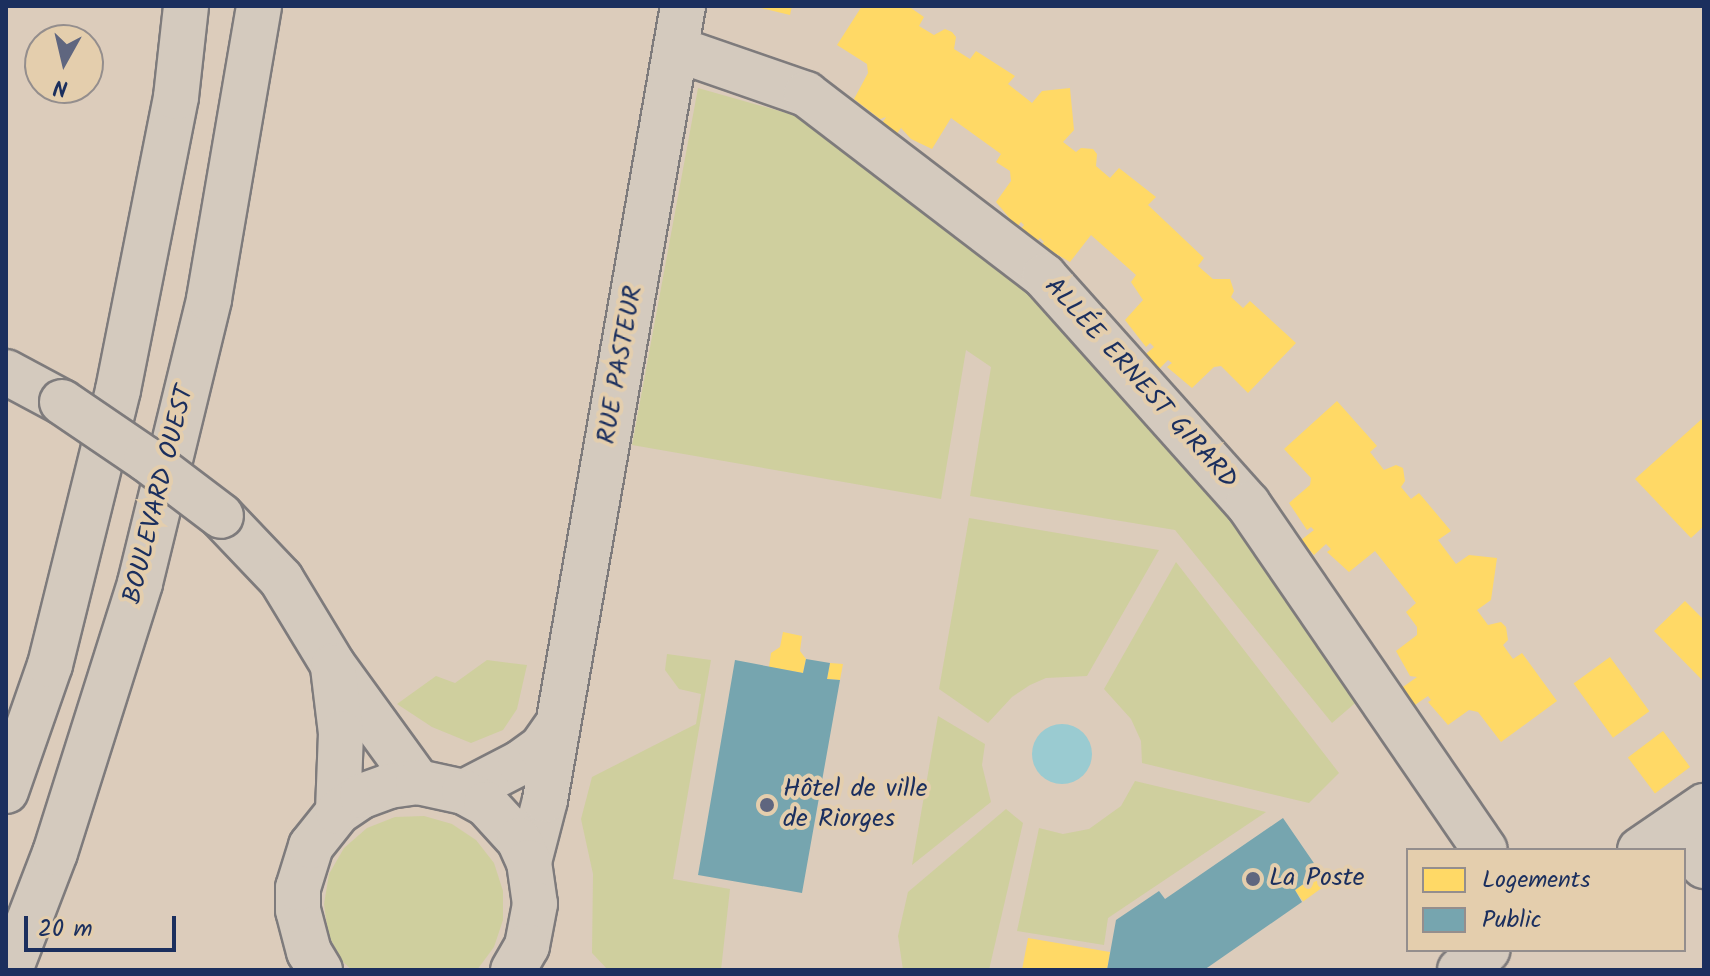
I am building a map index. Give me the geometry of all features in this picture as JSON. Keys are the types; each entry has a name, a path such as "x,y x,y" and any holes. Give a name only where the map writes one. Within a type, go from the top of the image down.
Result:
{"street":[{"path":"6,791 50,665 118,390 176,97 186,6"},
{"name":"BOULEVARD OUEST","path":"10,970 55,853 140,583 209,299 259,6"},
{"name":"RUE PASTEUR","path":"529,862 558,724 683,6"},
{"name":"ALLÉE ERNEST GIRARD","path":"676,49 806,94 1044,276 1248,504 1484,848"},
{"path":"6,372 62,402 146,459 221,516 281,579 333,665 418,782"},
{"path":"333,665 341,733 338,812"},
{"path":"464,792 520,763 541,748 558,724"},
{"path":"320,970 301,931 298,888 311,846 338,812 362,796 389,786 418,782 464,792 504,821 529,862 535,904 533,926 518,968"},
{"path":"1672,829 1704,866"},
{"path":"1460,970 1485,952"}],"green space":[{"path":"698,88 797,116 1035,286 1206,471 1368,692 1332,723 1175,530 970,496 991,367 966,350 941,499 632,445"},
{"path":"969,518 1159,550 1087,676 1046,678 1030,685 1012,697 988,723 939,689"},
{"path":"1176,562 1339,773 1309,803 1142,763 1141,741 1131,719 1104,689"},
{"path":"667,654 711,660 673,879 730,889 721,970 608,970 592,953 593,874 581,819 592,777 696,724 701,694 679,689 665,670"},
{"path":"487,660 527,665 517,709 503,730 471,743 432,727 397,704 436,676 455,683"},
{"path":"938,716 985,744 982,765 991,802 912,865"},
{"path":"1135,781 1266,812 1108,918 1104,945 1017,931 1039,828 1063,834 1089,829 1121,806"},
{"path":"1006,809 1023,823 989,970 903,970 898,936 908,892"},
{"path":"424,816 452,824 476,840 494,863 503,891 503,920 494,947 477,970 352,970 342,961 328,934 324,904 329,874 344,848 367,828 395,817"}],"water":[{"path":"1062,724 1083,733 1092,754 1083,775 1062,784 1041,775 1032,754 1041,733"}],"building: Logements":[{"path":"753,6 792,6 790,15"},
{"path":"862,6 908,6 924,17 919,26 934,35 945,29 952,32 956,37 954,49 970,59 976,51 1015,76 1008,84 1032,103 1042,91 1070,88 1074,130 1063,142 1076,152 1081,148 1093,149 1097,154 1096,166 1110,178 1119,168 1156,197 1148,205 1204,258 1198,266 1213,279 1230,279 1234,291 1231,297 1243,308 1250,301 1296,343 1248,393 1221,366 1214,367 1192,388 1167,367 1172,363 1168,360 1155,373 1141,358 1154,347 1150,343 1146,347 1125,320 1143,300 1131,282 1136,275 1091,235 1070,262 1041,245 1044,242 1040,238 1029,250 1013,239 1024,225 1021,222 1017,227 996,202 1011,181 1010,171 996,162 1001,154 951,118 932,149 911,139 901,128 892,140 877,131 886,117 880,119 854,99 868,73 867,64 837,45"},
{"path":"1337,401 1377,446 1370,452 1384,470 1396,465 1403,468 1405,481 1401,487 1411,499 1419,493 1451,531 1438,540 1456,564 1469,555 1497,558 1491,600 1477,610 1488,625 1501,622 1506,627 1508,640 1503,645 1513,659 1522,653 1557,701 1501,742 1478,712 1469,710 1448,725 1428,702 1431,700 1428,696 1412,707 1400,689 1417,677 1410,676 1396,651 1417,635 1417,627 1406,612 1416,603 1375,551 1349,572 1327,552 1331,549 1326,544 1314,555 1301,540 1314,530 1311,527 1307,530 1289,503 1310,485 1311,478 1284,449"},
{"path":"1704,417 1704,526 1691,538 1635,479"},
{"path":"1685,601 1704,620 1704,682 1654,631"},
{"path":"783,632 802,636 800,651 806,659 803,673 769,667 771,653 780,647"},
{"path":"1610,657 1649,711 1613,738 1574,683"},
{"path":"830,663 843,664 840,680 827,679"},
{"path":"1663,731 1690,767 1655,793 1628,757"},
{"path":"1320,872 1328,883 1303,902 1295,890"},
{"path":"1028,938 1110,952 1107,970 1022,970"}],"building: Public":[{"path":"806,659 830,663 827,679 840,680 802,893 698,875 735,660 803,673"},
{"path":"1283,818 1320,872 1295,890 1302,902 1204,970 1107,970 1116,920 1159,891 1165,899"}],"place":[{"name":"Hôtel de ville de Riorges","path":"767,805"},
{"name":"La Poste","path":"1253,879"}]}
